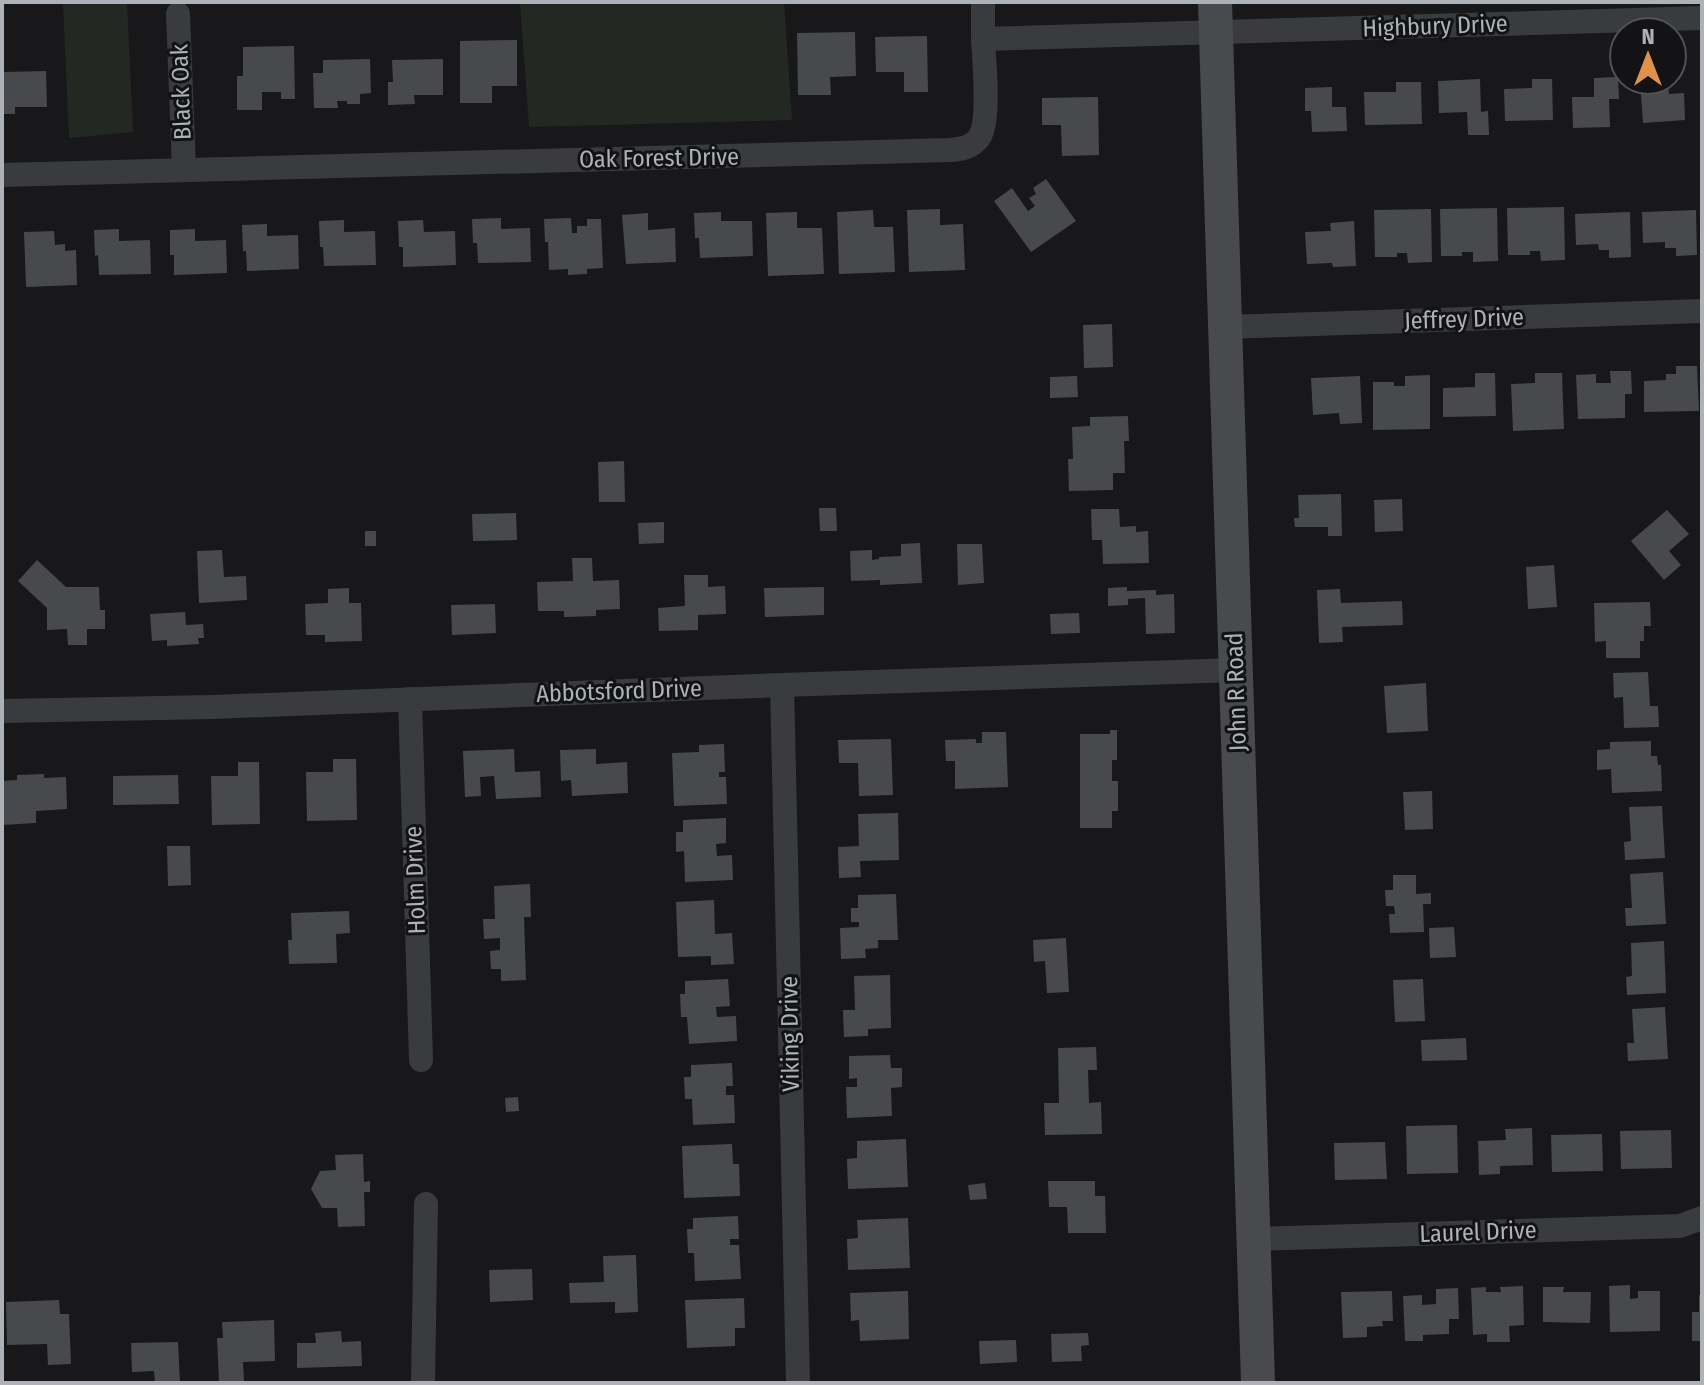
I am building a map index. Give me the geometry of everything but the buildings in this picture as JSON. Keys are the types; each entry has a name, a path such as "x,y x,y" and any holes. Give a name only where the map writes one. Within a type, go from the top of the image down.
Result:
{"main road":[{"name":"John R Road","path":"1215,18 1258,1383"}],"street":[{"name":"Oak Forest Drive","path":"2,175 962,149 978,139 986,124 983,2"},
{"name":"Black Oak","path":"178,14 184,169"},
{"path":"983,39 1215,18"},
{"name":"Highbury Drive","path":"1215,18 1702,18"},
{"name":"Jeffrey Drive","path":"1225,327 1702,311"},
{"name":"Abbotsford Drive","path":"2,711 213,707 1236,670"},
{"name":"Viking Drive","path":"782,685 798,1383"},
{"name":"Holm Drive","path":"410,699 421,1060"},
{"path":"423,1383 426,1204"},
{"name":"Laurel Drive","path":"1253,1239 1680,1226 1702,1218"}],"shaded area":[{"path":"63,2 127,2 133,132 69,138"},
{"path":"520,2 784,2 792,120 529,127"}]}
